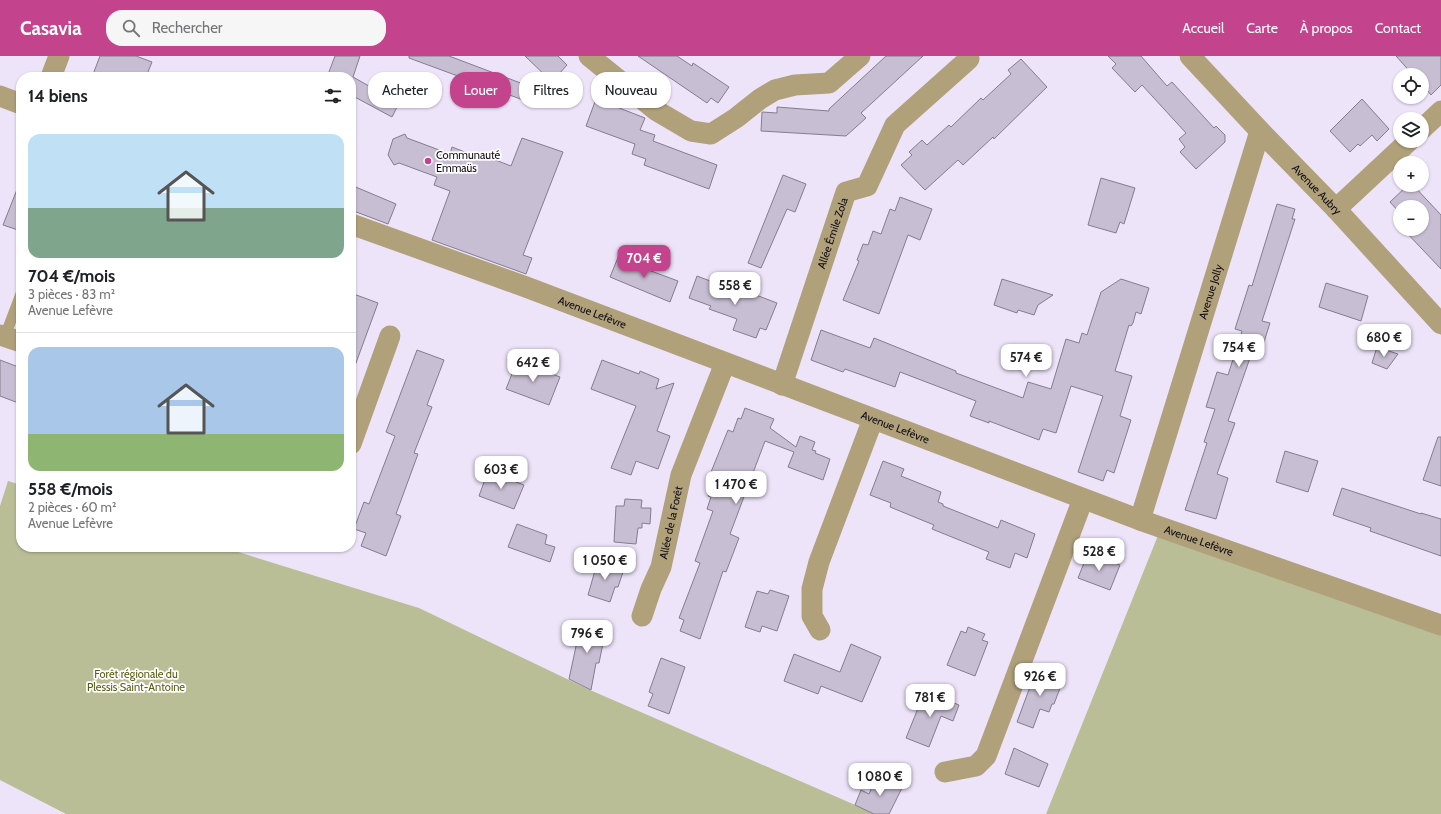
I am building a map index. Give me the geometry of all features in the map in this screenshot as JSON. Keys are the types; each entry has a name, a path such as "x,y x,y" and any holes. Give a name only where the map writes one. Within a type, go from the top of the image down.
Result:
{"street":[{"path":"53,72 59,56"},
{"path":"589,56 657,111 691,131 711,134 775,90 795,85 829,83 860,56"},
{"name":"Avenue Aubry","path":"1190,56 1336,209 1441,324"},
{"name":"Allée Émile Zola","path":"782,385 846,192 867,186 895,125 969,59"},
{"path":"0,96 16,102"},
{"path":"1429,122 1441,111"},
{"name":"Avenue Jolly","path":"1140,520 1260,131"},
{"path":"1336,209 1401,148"},
{"name":"Avenue Lefèvre","path":"356,226 725,363 1140,520 1441,625"},
{"path":"356,430 390,336"},
{"name":"Allée de la Forêt","path":"642,616 661,567 681,475 725,363"},
{"path":"820,630 812,616 812,589 819,562 873,419"},
{"path":"945,772 976,766 986,756 1083,498"}],"lane":[{"path":"9,338 16,312"}],"green space":[{"name":"Forêt régionale du Plessis Saint-Antoine","path":"8,481 16,483 16,552 238,552 419,608 590,690 876,814 66,814 0,780 0,506"},
{"path":"1161,528 1441,631 1441,814 1046,814"}],"building":[{"path":"100,56 136,56 152,62 148,72 94,72"},
{"path":"335,56 360,56 355,72 329,72"},
{"path":"409,56 449,56 491,72 450,73 409,58"},
{"path":"525,56 558,56 567,65 561,72 542,72"},
{"path":"638,56 677,56 692,66 693,63 729,87 718,103 711,98 707,103 671,78 671,72 661,72"},
{"path":"886,56 923,56 861,113 866,118 846,136 761,131 762,112 777,113 777,107 829,111 829,109"},
{"path":"1108,56 1141,56 1167,86 1172,82 1214,128 1216,126 1225,135 1225,142 1196,169 1180,152 1185,147 1179,139 1186,133 1142,85 1135,92 1112,68 1116,64"},
{"path":"1396,56 1441,56 1441,85 1431,95 1429,93 1429,68 1407,68"},
{"path":"1021,59 1047,87 994,139 993,137 963,165 958,160 925,190 901,165 912,155 909,152 922,140 927,145 949,125 951,127 981,98 983,100 1011,74 1008,70"},
{"path":"356,79 368,85 368,104 356,98"},
{"path":"511,79 519,82 519,99 511,96"},
{"path":"1362,99 1389,129 1377,141 1372,135 1360,146 1358,144 1350,152 1330,131"},
{"path":"375,108 396,108 392,117"},
{"path":"593,108 619,108 645,118 640,130 655,135 653,141 717,165 709,189 644,165 646,159 632,154 635,144 586,126"},
{"path":"405,134 407,138 450,154 452,147 483,159 485,156 511,166 522,138 563,152 523,255 532,258 526,274 432,240 450,191 434,185 437,177 399,163 394,165 388,155 393,139"},
{"path":"783,175 806,184 795,212 787,209 761,268 748,263"},
{"path":"1101,178 1135,188 1124,224 1120,222 1116,233 1088,225"},
{"path":"356,187 396,204 388,224 356,212"},
{"path":"16,192 16,229 3,225"},
{"path":"1401,192 1420,192 1427,200 1393,200 1393,205 1390,202"},
{"path":"900,197 932,209 920,240 908,235 879,314 843,300 859,261 857,260 863,244 868,245 873,231 881,234 890,209 895,211"},
{"path":"1429,202 1441,215 1441,269 1410,236 1429,236"},
{"path":"1277,204 1295,209 1292,219 1295,219 1262,321 1270,323 1259,358 1251,355 1228,421 1235,423 1217,474 1228,478 1216,519 1185,510 1207,443 1204,442 1215,409 1206,407 1217,372 1228,375 1242,331 1235,329 1249,285 1252,286"},
{"path":"619,255 644,265 643,268 678,281 670,302 610,277"},
{"path":"697,276 747,295 748,292 777,303 766,330 760,328 756,338 733,330 737,319 709,309 711,306 689,298"},
{"path":"1002,279 1053,295 1038,305 1034,315 1018,310 1017,313 994,305"},
{"path":"1121,279 1149,288 1141,314 1136,312 1133,323 1131,326 1129,325 1115,371 1132,376 1120,416 1131,420 1114,473 1107,470 1103,481 1078,472 1103,396 1071,386 1056,433 1043,429 1039,440 989,421 989,423 970,416 976,401 900,372 895,387 845,369 843,372 811,360 821,330 870,348 874,338 956,371 956,373 1023,398 1028,382 1051,389 1066,339 1079,343 1082,333 1087,335 1101,292"},
{"path":"1326,283 1368,296 1361,321 1319,307"},
{"path":"356,295 378,303 356,363"},
{"path":"1377,347 1398,354 1387,369 1372,363"},
{"path":"417,350 444,360 427,405 432,407 414,453 418,454 396,514 401,516 386,556 361,546 366,533 356,530 356,524 364,502 369,504 395,436 386,432"},
{"path":"0,360 16,366 16,402 0,396"},
{"path":"602,360 639,374 640,371 659,379 656,389 674,383 657,431 670,436 658,469 636,461 631,475 611,468 636,406 591,389"},
{"path":"517,361 560,377 549,405 506,389"},
{"path":"745,408 774,419 770,428 796,447 800,436 815,442 812,450 816,451 815,453 830,459 823,480 788,467 794,452 765,441 730,534 739,538 726,572 723,571 700,639 680,631 684,620 679,618 700,563 695,561 713,511 707,509 711,497 708,496 714,480 709,477 728,430 733,432 738,418 741,419"},
{"path":"1438,437 1441,437 1441,486 1423,480"},
{"path":"1285,451 1318,461 1308,492 1276,482"},
{"path":"883,461 904,469 901,476 941,492 938,502 943,504 943,506 998,528 1001,520 1035,534 1027,558 1015,553 1010,568 986,559 989,552 932,529 934,525 890,507 891,503 870,495"},
{"path":"488,471 524,485 514,509 479,496"},
{"path":"1342,488 1421,514 1441,519 1441,556 1370,531 1371,528 1333,515"},
{"path":"625,499 642,500 641,508 651,508 650,524 642,523 642,528 638,528 636,544 614,542 616,506 624,506"},
{"path":"517,524 547,535 545,544 555,547 550,562 508,547"},
{"path":"1088,553 1120,565 1110,590 1078,578"},
{"path":"598,560 624,569 618,587 615,587 610,602 588,595"},
{"path":"770,590 789,596 777,631 762,626 760,632 745,627 757,591 768,594"},
{"path":"581,623 606,628 599,663 596,663 591,690 569,679"},
{"path":"968,627 985,634 982,640 988,642 975,676 947,665 961,631 966,633"},
{"path":"851,644 881,657 862,702 821,686 818,694 784,681 794,654 840,672"},
{"path":"661,658 685,667 669,714 648,706 653,694 649,692"},
{"path":"1048,669 1058,673 1062,683 1054,704 1052,704 1049,712 1040,709 1033,728 1017,722 1034,676"},
{"path":"925,691 959,705 953,721 941,716 929,747 906,738"},
{"path":"1014,748 1048,764 1039,787 1005,774"},
{"path":"876,778 886,783 887,779 903,786 889,814 874,814 855,805 861,790 869,794"}],"place":[{"name":"Communauté Emmaüs","path":"428,161"}]}
